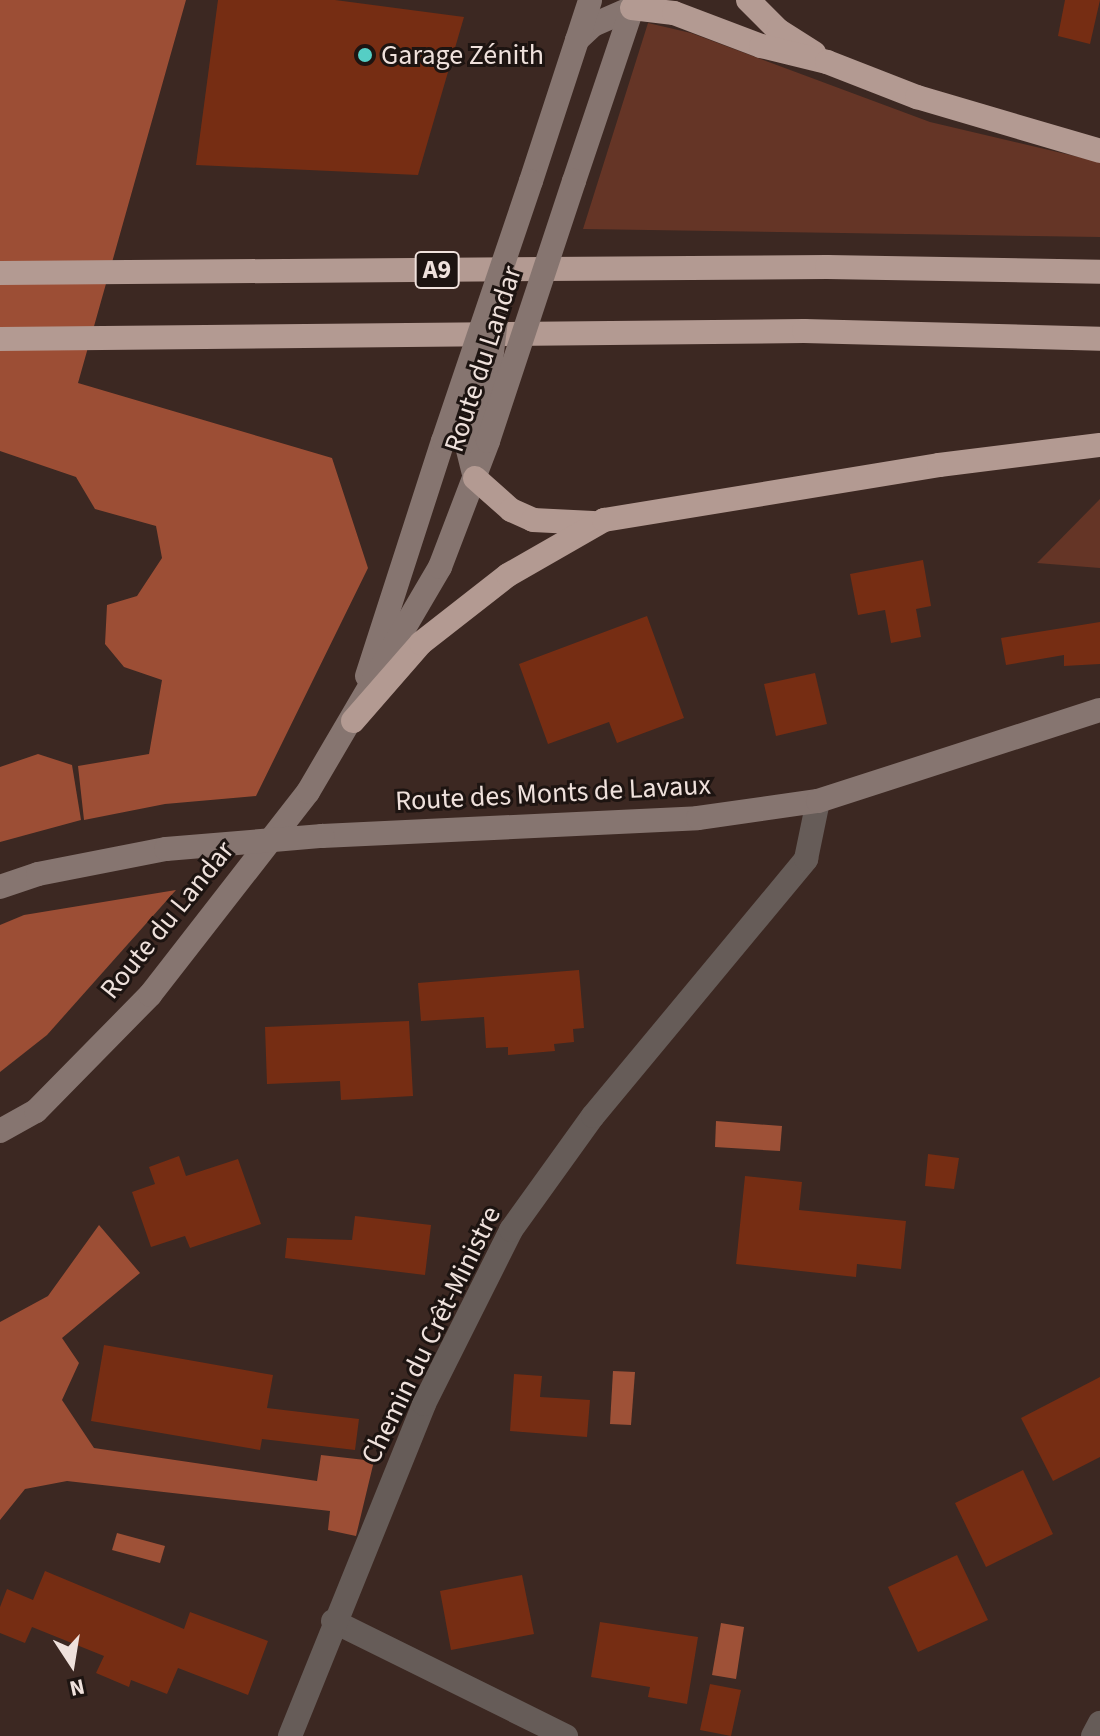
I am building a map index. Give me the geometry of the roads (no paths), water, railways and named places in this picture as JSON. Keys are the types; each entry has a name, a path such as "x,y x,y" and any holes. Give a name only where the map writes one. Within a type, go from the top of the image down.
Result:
{"highway":[{"path":"748,0 778,30 827,62"},
{"path":"634,4 674,13 761,46 827,62 917,97 1100,151"},
{"name":"A9","path":"0,273 812,267 1100,272"},
{"path":"0,339 804,331 1100,339"},
{"path":"475,478 511,510 533,520 581,525 939,465 1100,445"},
{"path":"353,721 421,643 508,575 604,520"}],"main road":[{"name":"Route du Landar","path":"0,1131 36,1111 150,995 308,792 353,721 440,567 475,478 466,441 496,285 590,0"},
{"name":"Route du Landar","path":"353,721 574,181 634,4"},
{"path":"577,40 593,25 634,4"},
{"name":"Route des Monts de Lavaux","path":"0,887 38,874 166,849 322,836 698,818 818,801 1100,710"}],"street":[{"name":"Chemin du Crêt-Ministre","path":"290,1736 333,1621 424,1404 511,1230 593,1116 806,859 818,801"},
{"path":"333,1621 566,1736"},
{"path":"1093,1736 1100,1723"}],"place":[{"name":"Garage Zénith","path":"365,55"}]}
